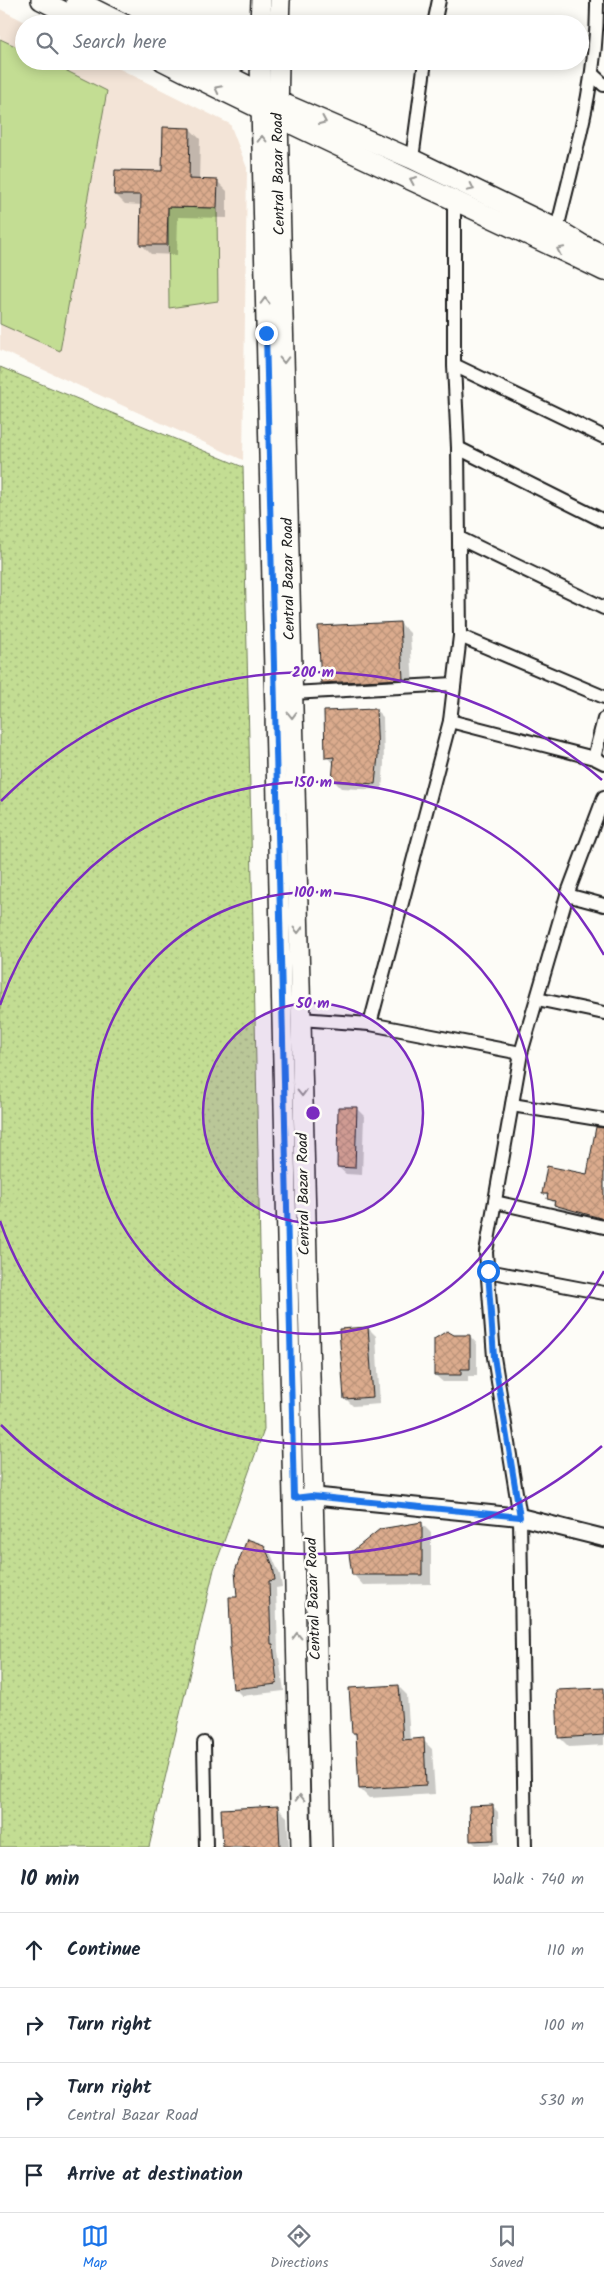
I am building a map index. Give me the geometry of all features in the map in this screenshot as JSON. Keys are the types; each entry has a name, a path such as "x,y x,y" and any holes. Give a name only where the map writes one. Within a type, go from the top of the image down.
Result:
{"main road":[{"path":"41,0 70,15"},
{"path":"76,0 106,15"},
{"path":"260,0 260,15"},
{"path":"279,15 280,0"},
{"path":"183,70 272,110 604,271"},
{"path":"216,70 259,92 272,110 412,159 557,229 604,255"},
{"path":"259,92 260,70"},
{"name":"Central Bazar Road","path":"278,70 272,110 303,1497 322,1847"},
{"name":"Central Bazar Road","path":"272,110 292,693 300,1019 303,1497 301,1847"}],"street":[{"path":"436,15 439,0"},
{"path":"557,229 601,33 597,0"},
{"path":"412,159 424,70"},
{"path":"592,74 604,85"},
{"path":"370,1024 450,721 460,636 458,448 454,365 454,198"},
{"path":"454,365 604,437"},
{"path":"458,448 604,520"},
{"path":"459,538 604,608"},
{"path":"460,636 604,697"},
{"path":"292,693 454,684"},
{"path":"450,721 599,760 604,719"},
{"path":"526,1847 520,1517 494,1357 486,1252 521,1053 567,895 604,797"},
{"path":"567,895 604,905"},
{"path":"537,999 604,1013"},
{"path":"300,1019 370,1024 521,1053"},
{"path":"512,1105 604,1120"},
{"path":"495,1202 604,1227"},
{"path":"488,1271 604,1293"},
{"path":"303,1497 520,1517 604,1538"},
{"path":"204,1743 206,1847"}],"shaded area":[{"path":"0,9 15,17 15,70 122,70 230,124 247,168 243,460 0,350"}],"green space":[{"path":"0,39 15,46 15,70 65,70 107,91 60,351 0,324"},
{"path":"168,207 217,208 218,301 169,308"},
{"path":"0,367 243,467 264,1430 214,1569 149,1847 0,1847"}],"building":[{"path":"163,127 190,128 189,179 218,180 217,208 168,207 167,245 140,245 141,195 114,195 115,170 162,171"},
{"path":"400,622 403,679 321,683 318,626"},
{"path":"376,709 378,756 375,784 332,781 334,757 325,758 324,711"},
{"path":"338,1107 357,1107 355,1168 337,1167"},
{"path":"596,1127 604,1128 604,1219 554,1205 555,1201 547,1199 548,1194 542,1194 547,1166 587,1174"},
{"path":"368,1327 373,1397 344,1399 339,1329"},
{"path":"447,1331 454,1335 470,1335 470,1369 461,1369 461,1375 434,1375 434,1339"},
{"path":"422,1522 422,1575 352,1575 349,1554 380,1529"},
{"path":"247,1539 264,1545 273,1566 275,1580 269,1581 271,1644 273,1644 277,1684 233,1689 229,1648 231,1648 229,1597 237,1597 235,1571"},
{"path":"399,1685 403,1740 424,1738 426,1785 359,1789 356,1733 352,1733 349,1688"},
{"path":"604,1688 604,1735 558,1738 556,1690"},
{"path":"493,1805 494,1840 470,1841 469,1806"},
{"path":"278,1806 280,1847 223,1847 221,1809"}],"route":[{"path":"266,333 294,1498 311,1496 520,1517 494,1357 488,1271"}]}
